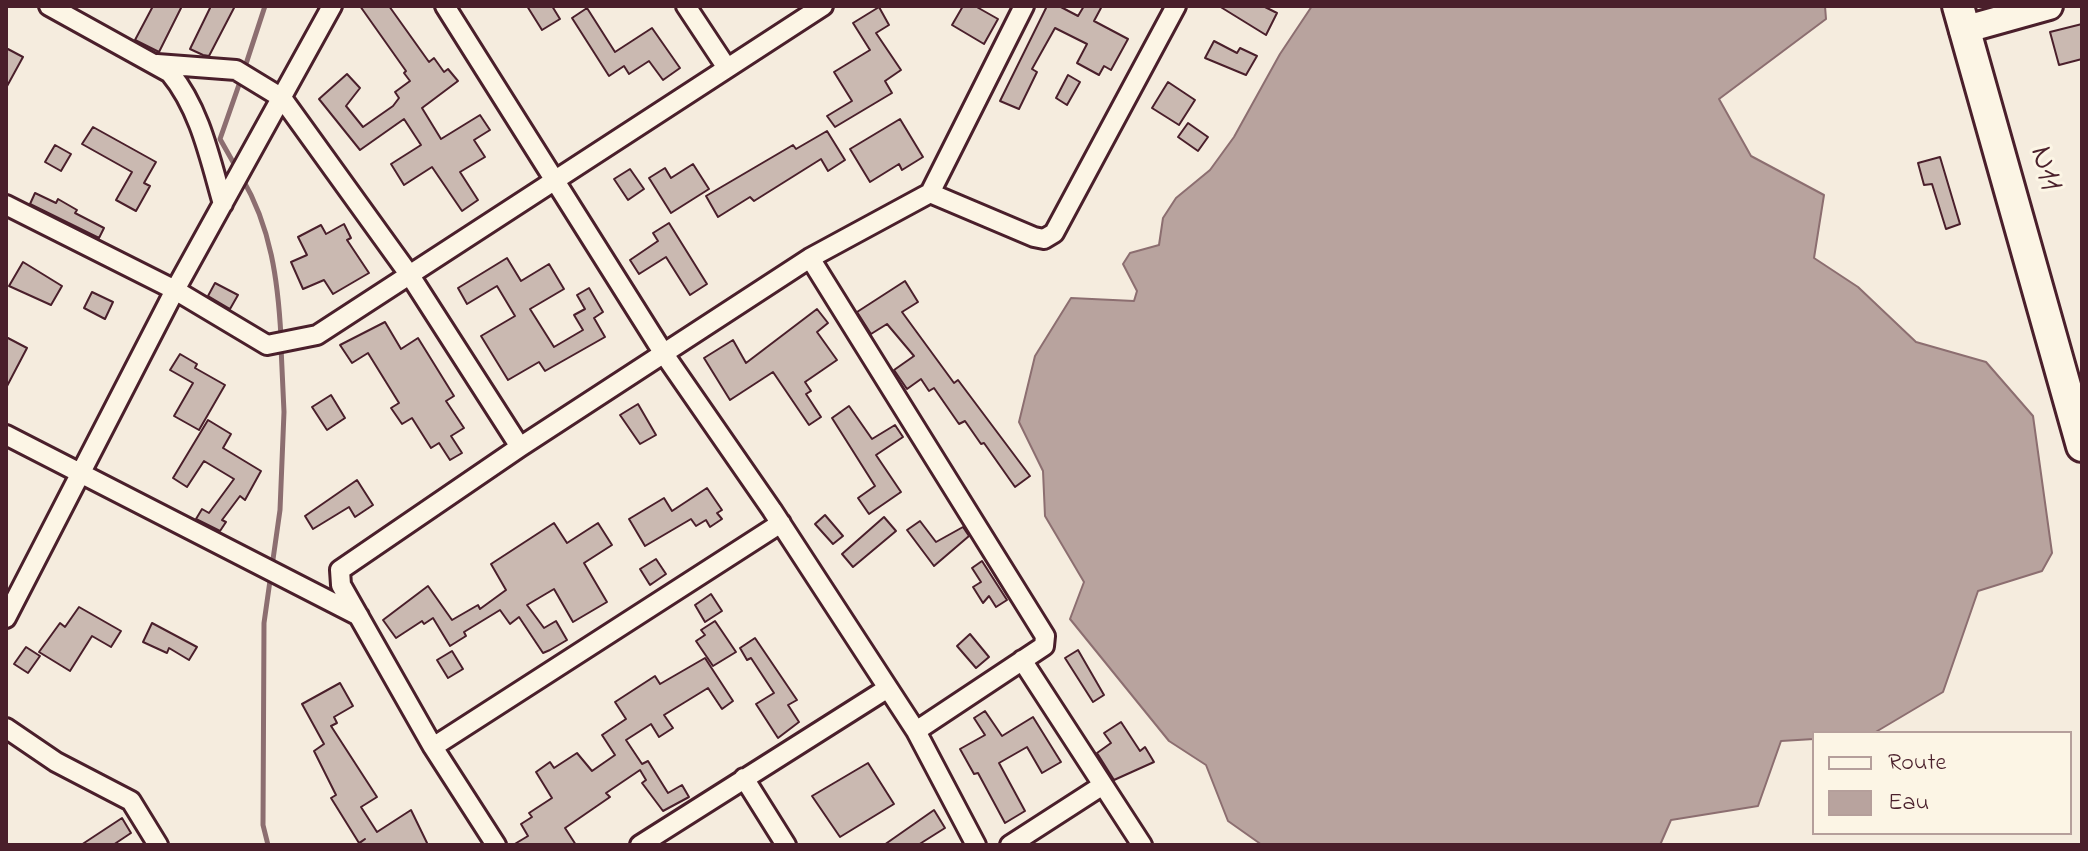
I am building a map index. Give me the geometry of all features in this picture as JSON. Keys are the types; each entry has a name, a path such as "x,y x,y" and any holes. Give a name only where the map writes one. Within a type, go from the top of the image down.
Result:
{"main road":[{"name":"N11","path":"1961,18 2082,446"}],"street":[{"path":"49,6 157,64 183,89 201,131 223,204"},
{"path":"6,618 175,290 332,6"},
{"path":"445,6 664,354 781,523 916,731 976,845"},
{"path":"686,6 727,68"},
{"path":"6,205 175,290 267,345 317,335 411,277 823,6"},
{"path":"487,842 339,578 345,563 810,258 930,193 1024,6"},
{"path":"930,193 1034,237 1044,239 1054,233 1176,6"},
{"path":"1961,18 2049,6"},
{"path":"157,64 236,70 282,98 411,277 520,447"},
{"path":"810,258 1044,630 1044,646 916,731"},
{"path":"6,435 359,616"},
{"path":"433,747 781,523"},
{"path":"1022,660 1142,845"},
{"path":"640,845 888,688"},
{"path":"6,728 56,762 131,801 158,845"},
{"path":"744,778 786,845"},
{"path":"1010,845 1103,785"}],"water":[{"path":"1312,6 1825,6 1826,19 1719,99 1751,156 1824,195 1814,258 1858,287 1916,342 1986,362 2033,416 2052,553 2042,571 1978,591 1943,692 1877,731 1812,731 1812,739 1781,741 1758,806 1671,820 1660,845 1262,845 1228,821 1206,765 1169,741 1070,619 1084,582 1045,516 1043,471 1019,422 1035,356 1071,298 1134,301 1137,291 1123,264 1130,253 1159,245 1163,218 1176,198 1210,170 1234,137 1280,54"}],"building":[{"path":"153,6 182,6 159,52 135,40"},
{"path":"211,6 235,6 209,56 190,49"},
{"path":"360,6 389,6 429,62 434,58 444,72 448,69 458,81 422,108 441,139 480,115 490,130 474,140 485,157 460,172 478,200 462,211 432,167 404,185 391,164 421,145 404,119 360,150 319,99 347,74 360,88 346,106 363,127 393,106 399,98 395,92 410,81"},
{"path":"527,6 552,6 560,19 542,30"},
{"path":"963,6 975,6 998,19 984,44 952,25"},
{"path":"1047,6 1059,6 1078,16 1084,6 1102,6 1094,21 1128,39 1111,70 1104,66 1099,75 1077,63 1087,44 1055,28 1032,69 1037,72 1019,109 1000,101"},
{"path":"1219,6 1263,6 1277,13 1266,35"},
{"path":"879,7 889,25 876,33 901,70 885,81 892,93 835,127 827,116 852,101 834,72 870,50 853,23"},
{"path":"587,8 615,52 652,28 680,68 663,80 649,61 629,74 624,66 609,76 572,18"},
{"path":"2082,24 2082,59 2059,65 2050,32"},
{"path":"1214,41 1237,53 1240,48 1257,56 1246,75 1205,58"},
{"path":"6,48 23,57 6,88"},
{"path":"1068,75 1080,82 1067,105 1056,98"},
{"path":"1168,82 1195,100 1179,125 1152,108"},
{"path":"900,119 923,157 902,170 899,164 870,182 850,149"},
{"path":"1188,123 1208,137 1198,151 1178,137"},
{"path":"93,127 156,162 144,183 150,186 136,211 116,200 132,172 82,144"},
{"path":"827,131 845,160 828,171 821,159 754,201 750,197 718,217 706,196 793,145 796,149"},
{"path":"55,145 71,154 61,171 45,162"},
{"path":"1940,157 1960,224 1946,229 1932,184 1924,185 1918,163"},
{"path":"693,164 709,189 671,213 649,178 665,168 671,178"},
{"path":"630,169 644,189 628,200 614,179"},
{"path":"35,193 56,203 58,199 77,210 75,213 104,228 99,238 30,204"},
{"path":"669,223 707,284 690,295 666,257 639,274 630,260 658,241 653,233"},
{"path":"344,224 351,238 347,240 369,273 333,294 324,280 303,289 291,262 307,255 298,237 321,225 326,234"},
{"path":"507,258 521,281 549,264 564,289 530,309 554,347 583,330 574,315 585,309 577,295 589,288 603,312 594,318 605,337 545,371 539,362 508,380 481,336 515,316 497,286 467,304 458,288"},
{"path":"23,262 62,286 51,305 9,286"},
{"path":"905,281 918,302 902,312 954,383 958,380 1030,476 1015,487 984,443 981,444 965,421 959,424 934,388 929,391 921,379 907,389 894,370 914,356 887,324 871,334 857,312"},
{"path":"215,283 238,295 230,309 208,296"},
{"path":"92,292 113,302 105,319 84,308"},
{"path":"817,309 828,323 817,332 837,360 805,382 811,391 806,394 821,417 809,425 773,372 730,400 704,358 733,340 746,363"},
{"path":"385,322 401,349 418,338 454,396 446,401 464,428 451,436 462,453 450,460 439,443 431,448 412,418 402,424 391,408 399,403 368,353 352,363 340,345"},
{"path":"6,337 27,348 6,388"},
{"path":"180,354 197,364 195,368 225,385 199,430 174,416 193,383 170,370"},
{"path":"331,395 345,418 327,430 312,407"},
{"path":"638,404 656,435 640,444 620,415"},
{"path":"849,406 872,439 895,425 903,437 876,455 901,492 869,514 858,498 875,486 832,418"},
{"path":"208,420 231,434 223,448 261,471 245,500 240,496 222,520 226,522 220,531 196,519 202,509 209,513 234,479 204,461 187,487 173,478"},
{"path":"357,480 373,505 355,517 349,507 313,529 305,516"},
{"path":"707,488 722,510 717,513 722,519 710,527 706,520 696,526 691,519 645,546 629,519 664,498 672,511"},
{"path":"825,515 843,536 833,544 815,524"},
{"path":"884,517 896,531 853,567 842,554"},
{"path":"920,521 936,542 963,527 969,536 934,566 907,530"},
{"path":"554,523 567,543 598,523 612,545 584,563 607,602 573,622 554,589 527,605 544,628 556,621 567,640 550,650 543,653 519,617 510,624 500,610 464,632 466,636 450,646 433,618 424,624 422,621 396,638 383,620 428,586 452,620 478,605 480,609 506,590 491,564"},
{"path":"656,559 666,574 650,585 640,569"},
{"path":"982,561 1007,600 996,607 989,596 983,603 973,587 981,582 972,568"},
{"path":"711,594 722,611 705,622 695,605"},
{"path":"79,607 121,631 111,647 92,636 70,671 39,652 60,623 65,627"},
{"path":"715,621 736,652 713,666 696,641 705,635 701,630"},
{"path":"152,623 197,647 189,660 169,648 167,653 143,642"},
{"path":"970,634 989,657 976,668 957,646"},
{"path":"755,638 797,700 788,705 799,722 778,738 756,704 774,693 751,658 747,660 740,648"},
{"path":"26,647 40,656 28,673 14,664"},
{"path":"1078,650 1104,695 1093,702 1065,658"},
{"path":"452,651 463,669 448,678 437,660"},
{"path":"705,658 733,701 722,709 708,688 664,715 673,728 659,737 651,724 626,740 642,764 648,761 668,793 682,785 689,797 663,811 642,783 646,780 640,770 606,793 610,797 565,828 576,845 513,845 528,836 521,824 532,817 529,813 552,798 536,772 550,762 554,768 577,753 592,771 615,755 602,735 626,719 615,702 655,676 660,684"},
{"path":"340,683 353,706 334,717 337,723 331,726 377,797 361,807 377,832 411,810 428,845 357,845 365,839 359,843 331,798 336,795 314,751 324,744 302,704"},
{"path":"985,711 1002,736 1033,717 1061,762 1042,773 1027,747 999,763 1025,811 1005,823 978,773 974,774 960,749 985,735 974,718"},
{"path":"1121,722 1140,751 1145,747 1154,762 1114,780 1097,753 1111,743 1104,733"},
{"path":"868,763 894,804 840,837 812,796"},
{"path":"934,810 945,828 918,845 884,845"},
{"path":"122,818 131,833 113,845 81,845"}],"waterway":[{"path":"244,70 265,6"},
{"path":"237,169 220,139 241,79"},
{"path":"242,178 260,216 271,255 281,337"},
{"path":"268,845 263,825 264,623 280,510 284,412 281,347"}]}
